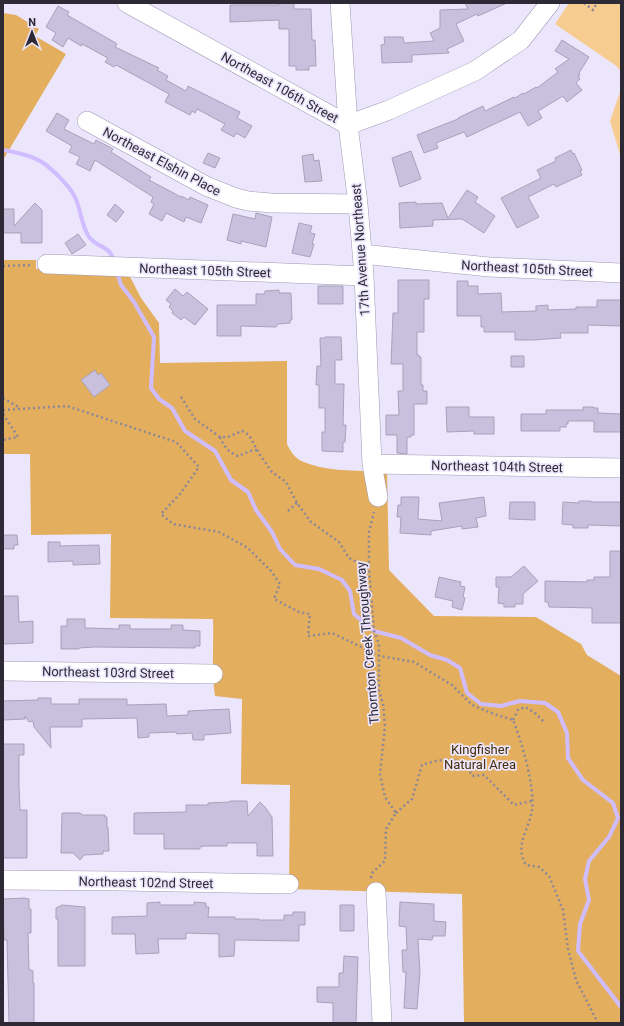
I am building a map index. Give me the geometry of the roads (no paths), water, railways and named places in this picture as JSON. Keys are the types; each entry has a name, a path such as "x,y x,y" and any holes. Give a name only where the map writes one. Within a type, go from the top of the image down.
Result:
{"street":[{"name":"Northeast 106th Street","path":"127,3 348,125 389,110 475,71 522,40 550,3"},
{"name":"17th Avenue Northeast","path":"340,3 348,125 358,204 364,276 372,464 378,497"},
{"name":"Northeast Elshin Place","path":"87,121 206,186 236,198 248,201 272,203 358,204"},
{"name":"Northeast 105th Street","path":"362,254 489,267 621,273"},
{"name":"Northeast 105th Street","path":"47,264 364,276"},
{"name":"Northeast 104th Street","path":"372,464 621,468"},
{"name":"Northeast 103rd Street","path":"3,671 213,674"},
{"name":"Northeast 102nd Street","path":"3,880 289,884"},
{"path":"376,892 382,1023"}],"waterway":[{"path":"3,150 24,154 41,161 57,175 75,197 84,228 89,237 92,241 107,249 110,252 114,262"},
{"path":"117,272 121,285 134,302 154,337 151,388 159,399 172,408 185,431 215,451 231,480 248,492 256,510 272,532 280,549 295,565 319,569 342,580 350,591 354,614 374,631 401,638 430,655 447,660 460,668 467,693 481,704 501,706 520,701 545,703 558,712 567,733 568,758 583,780 613,803 618,818 609,837 589,861 585,879 589,900 580,924 578,951 621,1007"}],"park label":[{"name":"Kingfisher Natural Area","path":"480,756"}]}
